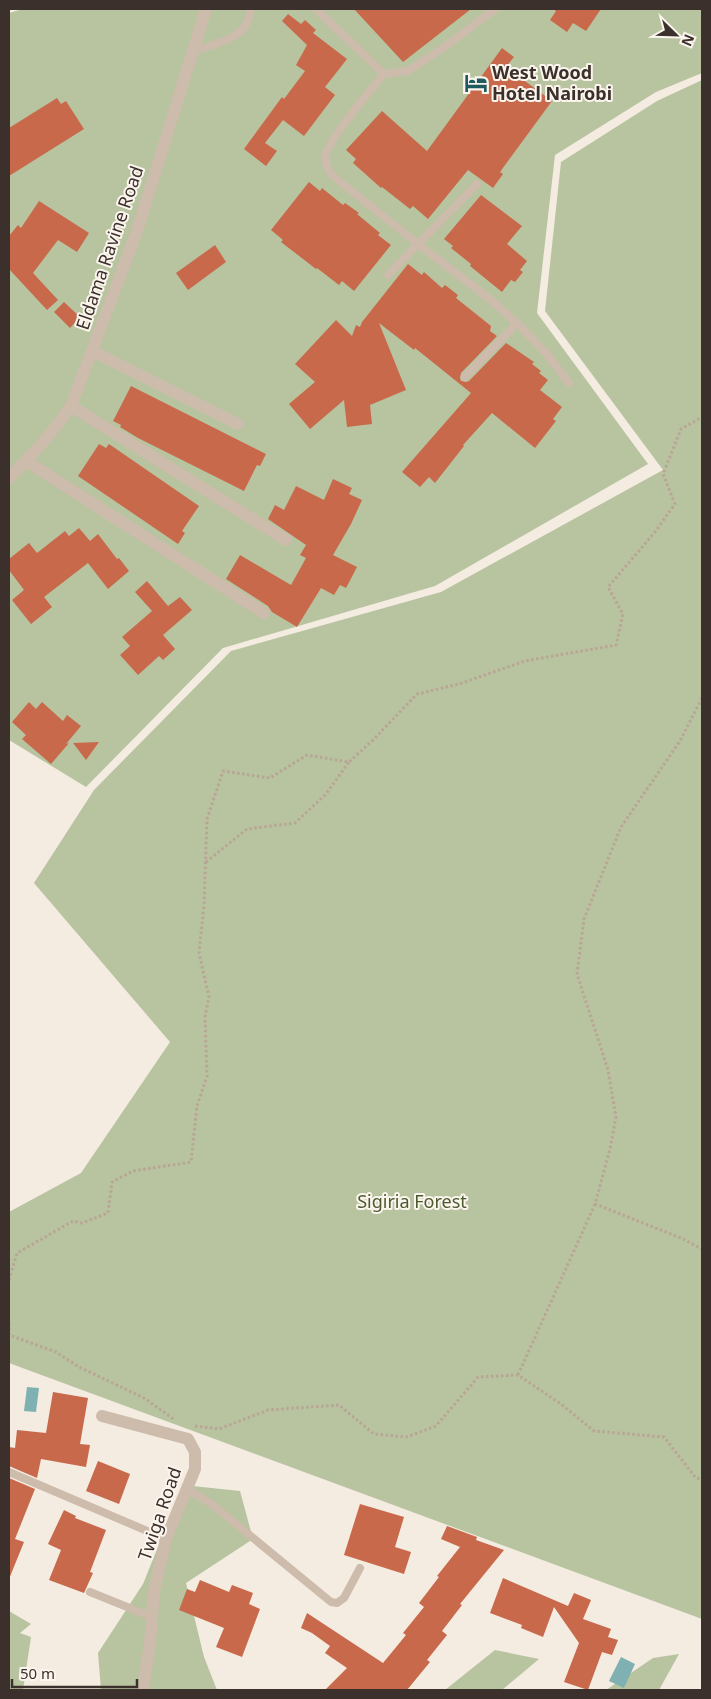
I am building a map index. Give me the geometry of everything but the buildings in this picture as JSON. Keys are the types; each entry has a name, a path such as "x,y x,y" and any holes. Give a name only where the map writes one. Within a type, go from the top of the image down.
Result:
{"street":[{"name":"Eldama Ravine Road","path":"9,478 56,428 70,406 136,234 206,9"},
{"path":"92,351 238,424"},
{"path":"70,406 286,540"},
{"path":"26,461 264,613"},
{"name":"Twiga Road","path":"102,1416 188,1439 195,1452 195,1469 166,1539 154,1592 150,1644 143,1690"}],"lane":[{"path":"193,51 238,34 246,26 251,9"},
{"path":"316,9 384,74"},
{"path":"494,9 446,46 408,71 384,74 331,142 325,158 333,176 491,300 517,323 546,352 569,383"},
{"path":"388,275 477,184"},
{"path":"465,377 517,323"},
{"path":"9,1472 166,1539"},
{"path":"187,1488 213,1505 331,1602 337,1603 344,1598 360,1568"},
{"path":"90,1592 152,1617"}],"path":[{"path":"206,862 247,830 295,823 326,794 348,762 374,739 417,694 459,684 525,661 616,645 623,614 608,587 656,532 675,504 663,474 681,429 702,417"},
{"path":"518,1375 595,1204 610,1149 616,1117 608,1070 577,974 584,919 621,827 680,741 702,698"},
{"path":"9,1280 17,1254 73,1221 82,1223 108,1213 112,1182 133,1171 191,1162 197,1106 207,1076 205,1017 209,997 199,953 204,905 207,819 223,771 270,778 308,755 348,762"},
{"path":"595,1204 681,1238 702,1249"},
{"path":"9,1323 10,1336 56,1352 79,1367 144,1398 181,1424"},
{"path":"190,1425 219,1429 268,1410 339,1405 374,1434 407,1437 436,1426 478,1377 518,1375 561,1404 594,1431 664,1437 696,1478 702,1479"}],"green space":[{"path":"23,9 702,9 702,73 656,92 555,155 537,313 648,464 435,586 223,648 86,787 9,740 9,13"},
{"name":"Sigiria Forest","path":"702,80 702,1619 9,1363 9,1212 81,1173 170,1042 34,883 94,790 231,651 441,592 663,470 545,311 561,162 657,101"},
{"path":"183,1485 240,1491 253,1539 186,1583 204,1657 217,1690 101,1690 98,1653 143,1584"},
{"path":"9,1611 31,1624 20,1633 31,1637 23,1690 9,1690"},
{"path":"495,1650 539,1659 502,1690 445,1690"},
{"path":"679,1654 659,1690 606,1690 653,1658"}],"water":[{"path":"27,1387 39,1388 36,1412 24,1411"},
{"path":"621,1657 635,1664 624,1688 609,1681"}],"place":[{"name":"West Wood Hotel Nairobi","path":"476,83"}]}
